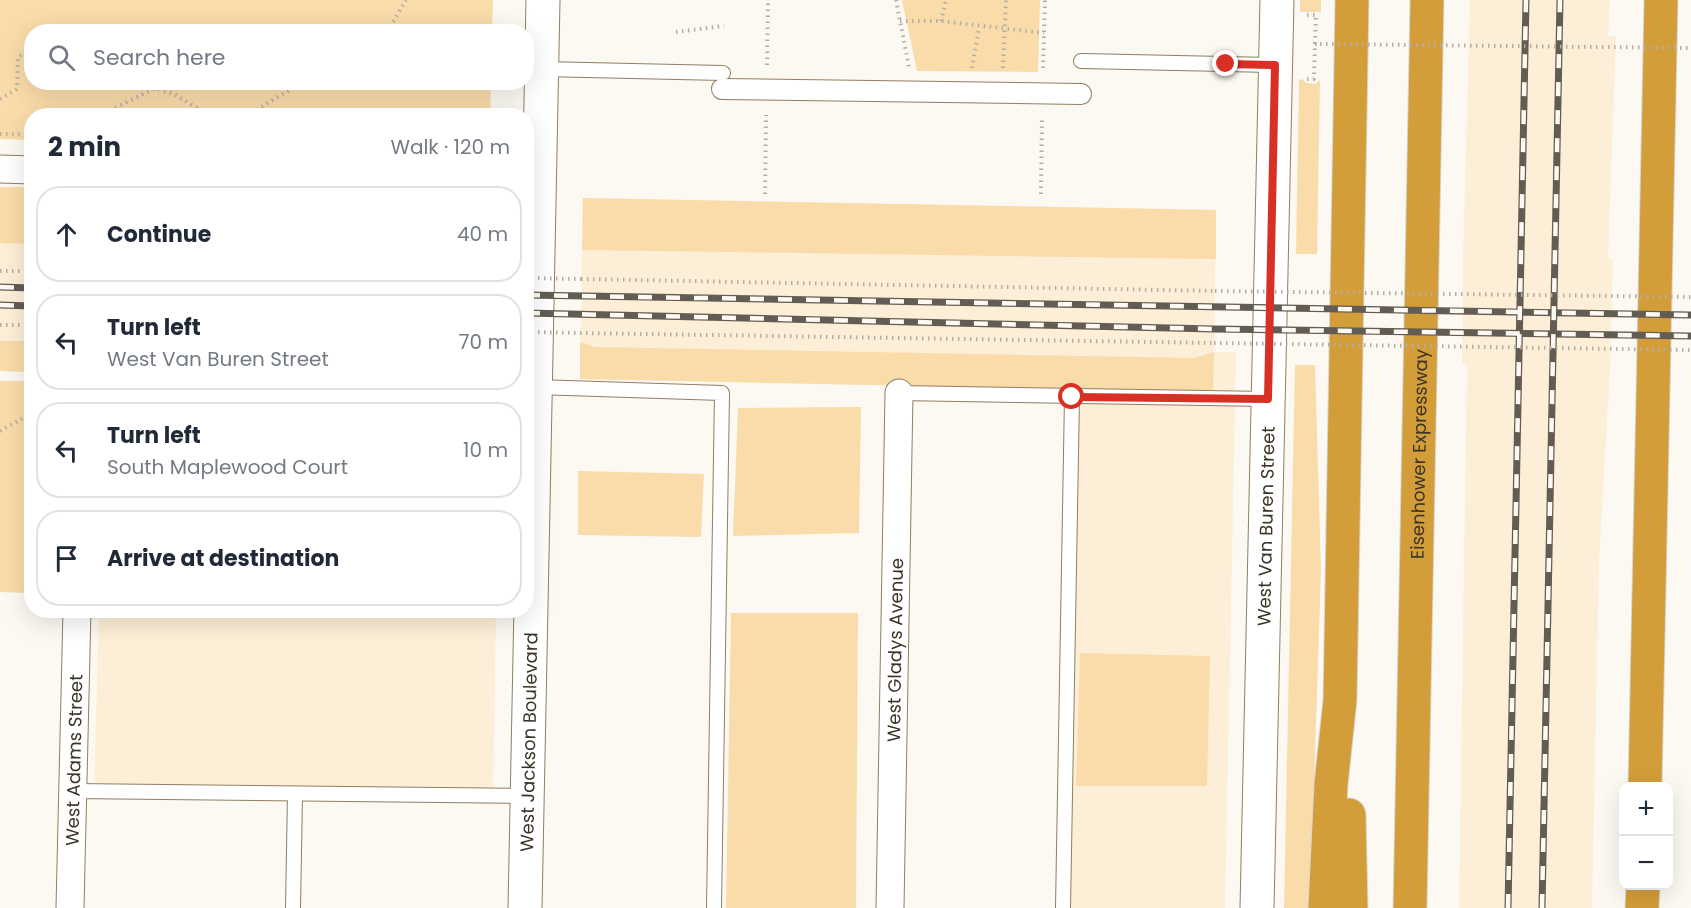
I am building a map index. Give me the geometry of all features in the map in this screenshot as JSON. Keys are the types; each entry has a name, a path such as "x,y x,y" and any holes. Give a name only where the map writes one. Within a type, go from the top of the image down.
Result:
{"highway":[{"path":"1325,908 1331,784 1340,699 1352,0"},
{"name":"Eisenhower Expressway","path":"1410,908 1427,0"},
{"path":"1645,782 1660,0"},
{"path":"1340,699 1349,783 1351,908"},
{"path":"1642,908 1643,890"}],"street":[{"name":"West Jackson Boulevard","path":"534,164 543,0"},
{"name":"West Van Buren Street","path":"1257,908 1277,0"},
{"path":"723,81 914,91 1081,94"},
{"path":"0,169 24,170"},
{"name":"West Jackson Boulevard","path":"534,248 536,387 534,478"},
{"name":"West Gladys Avenue","path":"890,908 899,393"},
{"name":"West Adams Street","path":"70,908 77,618"},
{"name":"West Jackson Boulevard","path":"525,908 531,618"}],"lane":[{"path":"1082,61 1275,65"},
{"path":"541,69 723,81"},
{"path":"536,387 722,393 714,908"},
{"path":"899,393 1268,399"},
{"path":"1063,908 1072,397"},
{"path":"72,791 527,796"},
{"path":"293,908 295,794"}],"path":[{"path":"392,24 406,0"},
{"path":"896,0 914,91"},
{"path":"941,21 946,0"},
{"path":"1002,93 1006,0"},
{"path":"1307,14 1316,15 1318,44 1691,48"},
{"path":"900,21 941,21 979,28 1044,33"},
{"path":"676,32 724,26"},
{"path":"969,92 979,28"},
{"path":"0,99 17,89 18,57 24,54"},
{"path":"115,108 151,90"},
{"path":"161,90 174,94 197,108"},
{"path":"259,108 290,90"},
{"path":"0,134 24,135"},
{"path":"0,271 24,271"},
{"path":"534,278 1691,297"},
{"path":"0,325 24,325"},
{"path":"534,332 1691,350"},
{"path":"0,431 24,418"}],"shaded area":[{"path":"0,0 493,0 492,24 24,24 24,90 491,90 490,108 24,108 24,140 0,139"},
{"path":"902,0 1040,0 1038,72 917,71"},
{"path":"1300,0 1321,0 1321,12 1300,12"},
{"path":"1470,0 1610,0 1608,36 1616,36 1608,257 1613,260 1610,369 1599,561 1592,908 1459,908 1467,365 1462,363 1463,260"},
{"path":"1302,79 1306,83 1315,84 1320,80 1317,254 1296,254 1299,80"},
{"path":"0,187 24,187 24,372 0,371"},
{"path":"0,187 24,187 24,244 0,243"},
{"path":"583,198 1216,210 1214,352 1236,352 1225,908 1063,908 1071,389 580,379"},
{"path":"583,198 1216,210 1216,259 582,250"},
{"path":"0,341 24,341 24,372 0,371"},
{"path":"580,342 595,347 1194,358 1214,352 1213,392 580,379"},
{"path":"1295,365 1315,365 1321,570 1310,908 1284,908"},
{"path":"0,381 24,381 24,593 0,592"},
{"path":"861,407 859,533 733,536 738,408"},
{"path":"578,471 704,474 701,537 578,535"},
{"path":"731,613 858,613 856,908 726,908"},
{"path":"99,618 496,618 493,796 94,791"},
{"path":"1080,653 1210,656 1207,786 1076,786"}],"railway":[{"path":"1508,908 1526,0"},
{"path":"1542,908 1560,0"},
{"path":"0,287 24,288"},
{"path":"534,295 1691,315"},
{"path":"0,305 24,306"},
{"path":"534,313 1214,329 1691,336"}],"route":[{"path":"1072,397 1268,399 1275,65 1226,64"}]}
